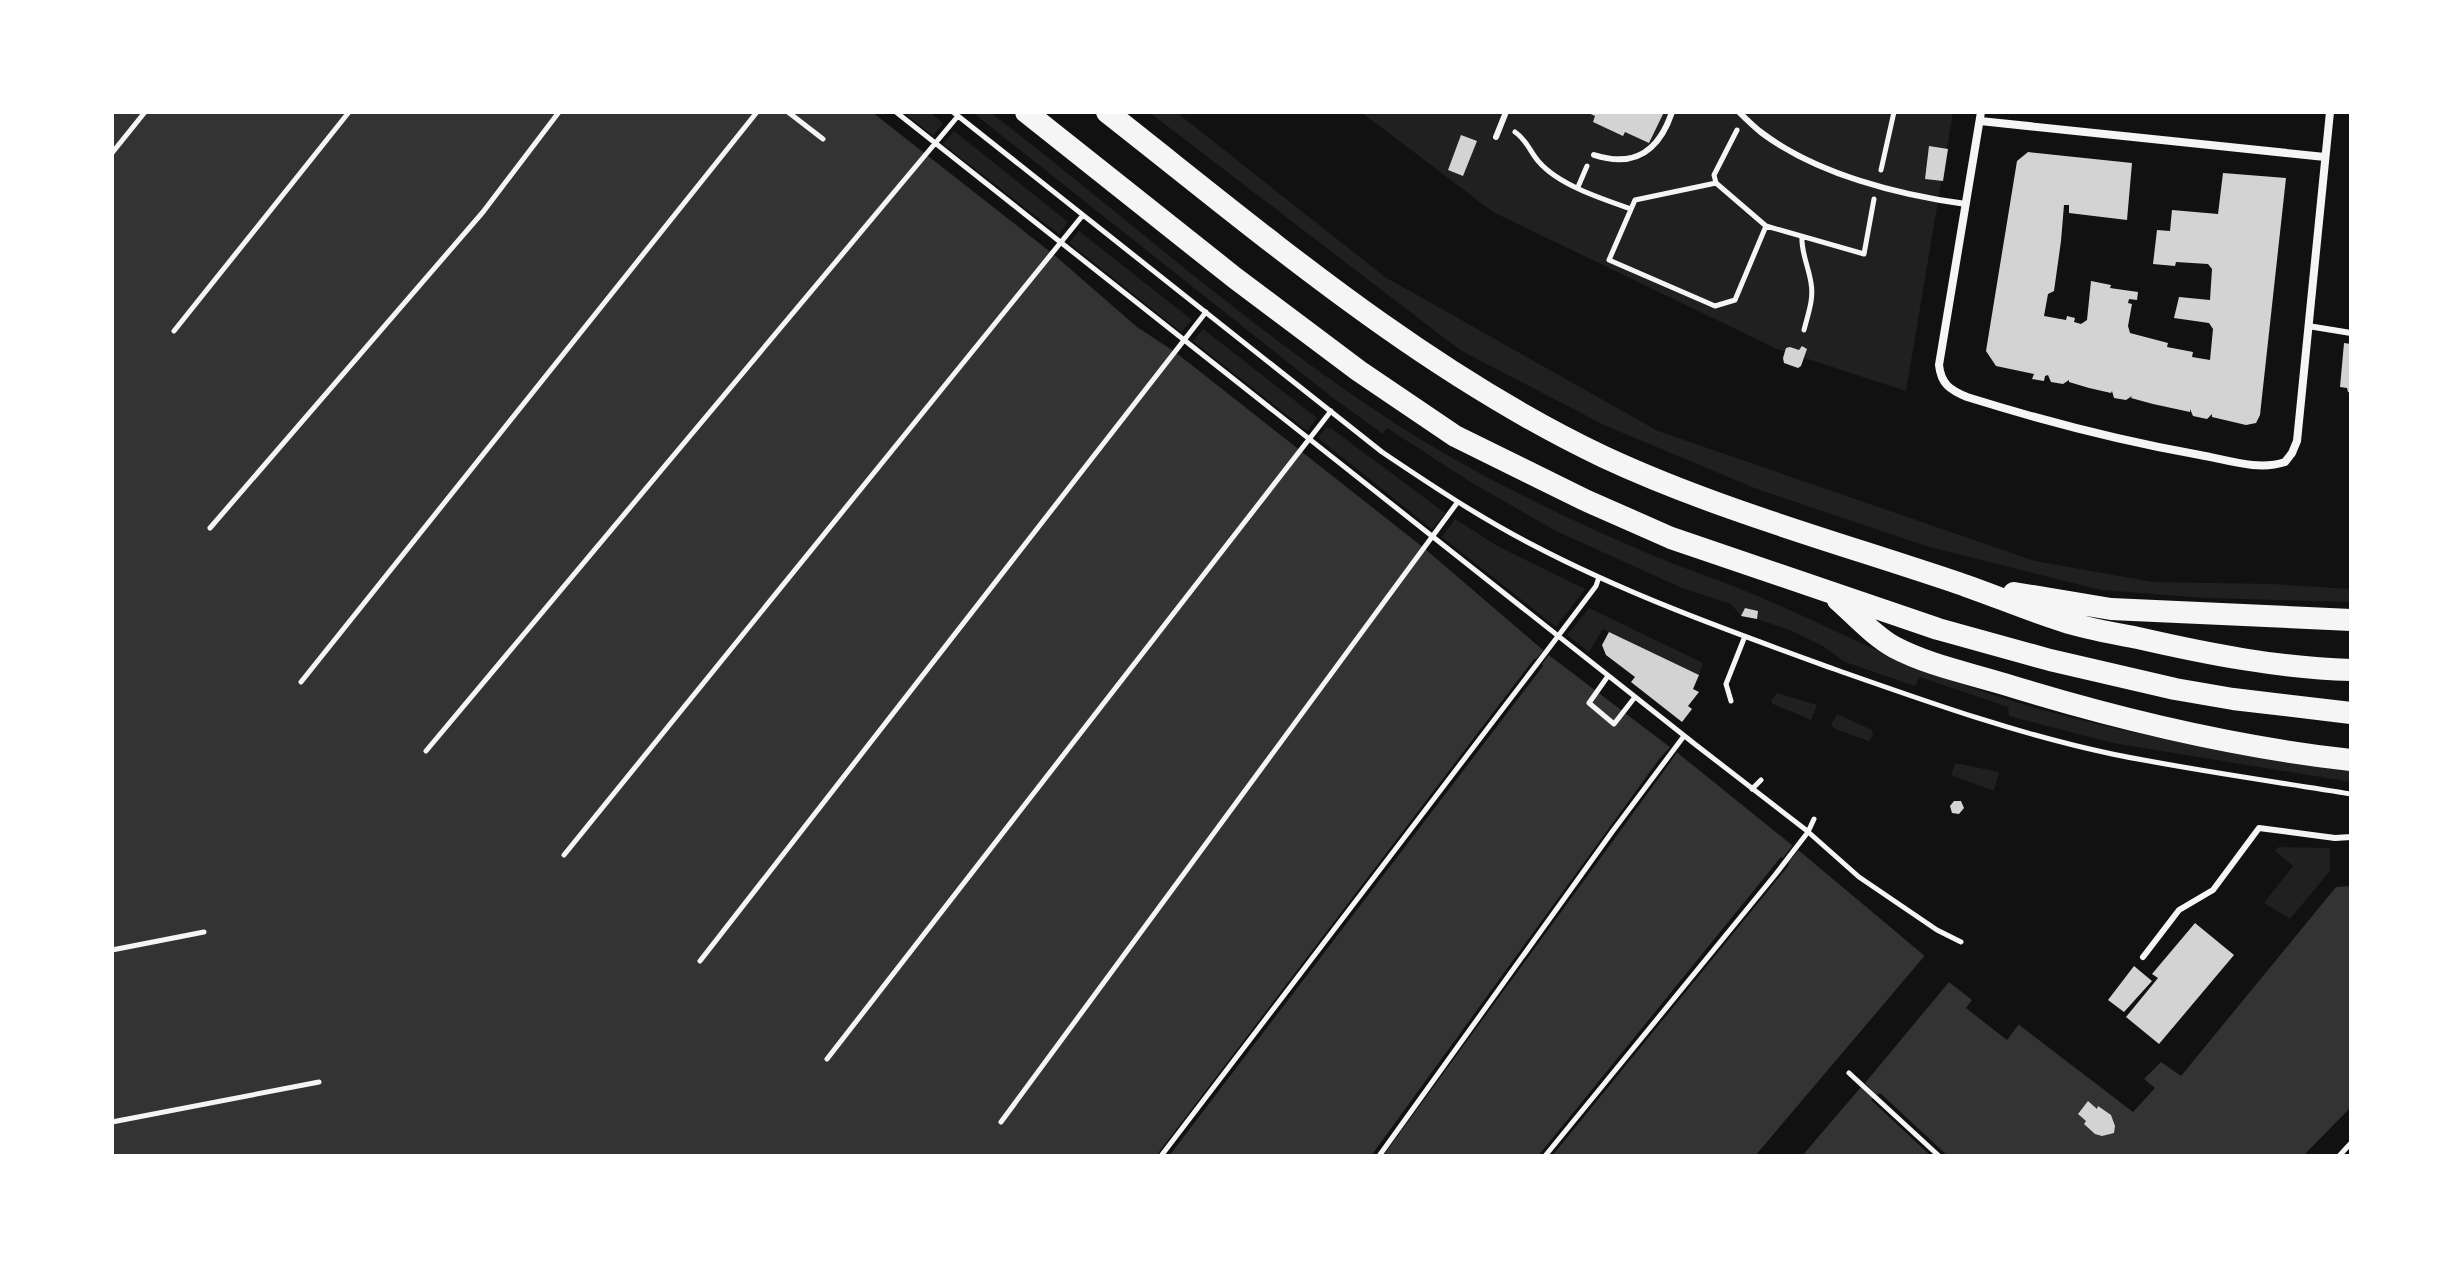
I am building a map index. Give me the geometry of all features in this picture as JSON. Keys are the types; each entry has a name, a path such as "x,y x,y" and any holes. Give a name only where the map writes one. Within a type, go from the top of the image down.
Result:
{"highway":[{"path":"1026,112 1304,331 1455,436 1587,501 1671,538 1938,629 2109,674 2233,699 2351,713"},
{"path":"1107,112 1308,269 1431,358 1505,404 1605,457 1794,530 1959,583 2065,622 2192,651 2312,669 2351,670"},
{"path":"1959,583 2111,609 2351,620"},
{"path":"1828,591 1892,646 1926,660 2169,729 2256,747 2351,760"}],"street":[{"path":"2325,157 1980,116 1939,365 1940,376 1954,392 2053,424 2262,466 2285,462 2297,441 2330,112"}],"lane":[{"path":"1496,137 1506,112"},
{"path":"1594,155 1605,159 1642,155 1650,150 1667,126 1672,112"},
{"path":"1741,114 1761,133 1837,172 1877,186 1966,204"},
{"path":"2308,326 2351,333"},
{"path":"2143,957 2179,910 2213,890 2259,828 2335,838 2351,837"}],"path":[{"path":"112,153 145,112"},
{"path":"174,331 349,112"},
{"path":"210,528 483,212 559,112"},
{"path":"301,682 757,112"},
{"path":"788,112 823,139"},
{"path":"896,112 1430,540 1808,832 1859,877 1937,930 1961,942"},
{"path":"1741,114 1714,175 1716,183 1766,226 1864,254 1894,112"},
{"path":"426,751 958,116"},
{"path":"1500,125 1524,138 1539,163 1558,178 1631,209"},
{"path":"1716,183 1635,200 1609,260 1715,306 1735,300 1766,226"},
{"path":"564,855 1083,215"},
{"path":"1802,237 1813,297 1804,330"},
{"path":"700,961 1206,312"},
{"path":"827,1059 1331,411"},
{"path":"1001,1122 1457,503"},
{"path":"1161,1156 1596,586 1599,577"},
{"path":"1731,701 1726,684 1745,636"},
{"path":"1608,676 1589,703 1614,724 1635,697"},
{"path":"1379,1156 1684,736"},
{"path":"1696,745 1701,738"},
{"path":"1752,789 1761,780"},
{"path":"1545,1156 1808,832 1814,819"},
{"path":"112,950 204,932"},
{"path":"1849,1073 1939,1156"},
{"path":"112,1122 319,1082"},
{"path":"2339,1156 2351,1143"}],"shaded area":[{"path":"112,112 872,112 1053,254 1137,327 1175,352 1424,548 1550,656 1679,754 1926,957 2133,1112 2155,1088 2144,1079 2161,1062 2181,1076 2336,887 2351,886 2351,1107 2303,1156 112,1156"},
{"path":"903,112 929,112 943,123 933,136"},
{"path":"972,112 990,112 1309,364 1420,439 1535,502 1654,556 1748,592 1902,661 1975,689 2134,733 2351,769 2351,782 2113,743 2009,716 2008,707 1920,677 1915,686 1845,662 1823,646 1757,619 1757,611 1745,608 1741,616 1731,604 1682,588 1556,531 1469,481 1387,428 1383,434 1333,398"},
{"path":"1149,112 1176,112 1385,277 1658,431 2035,561 2153,582 2351,589 2351,602 2207,598 2101,590 1926,546 1757,489 1604,425 1460,350"},
{"path":"1361,112 1953,112 1906,391 1777,349 1493,212"},
{"path":"954,131 1068,222 1059,234 943,144"},
{"path":"1079,231 1192,320 1181,332 1069,243"},
{"path":"1203,329 1317,418 1307,431 1193,341"},
{"path":"1326,428 1332,429 1445,513 1432,529 1318,438"},
{"path":"1455,519 1499,547 1585,589 1556,627 1442,537"},
{"path":"1589,608 1703,663 1699,675 1603,629 1589,652 1567,635"},
{"path":"1777,693 1817,705 1811,720 1773,704 1771,701"},
{"path":"1837,714 1872,730 1869,741 1835,729 1831,725"},
{"path":"1955,763 1999,772 1994,791 1951,775"},
{"path":"2279,847 2330,848 2330,871 2290,919 2264,903 2293,866 2275,851"}],"pier":[{"path":"1546,647 1551,652 1543,666 1169,1156 1156,1156 1534,659"},
{"path":"1673,744 1679,749 1669,764 1383,1156 1371,1156 1660,758"},
{"path":"1795,842 1801,847 1789,865 1552,1156 1538,1156 1781,857"},
{"path":"1927,953 1957,973 1955,976 2019,1024 2007,1040 1966,1008 1972,1000 1949,982 1865,1083 1948,1156 1931,1156 1861,1087 1802,1156 1755,1156"}],"building":[{"path":"1586,112 1664,112 1649,143 1625,132 1623,136 1593,122 1595,116"},
{"path":"1461,135 1477,141 1463,176 1448,170"},
{"path":"1929,146 1948,149 1943,181 1925,179"},
{"path":"2028,152 2132,163 2127,220 2069,213 2069,205 2064,205 2054,291 2048,294 2044,316 2066,320 2067,316 2081,324 2087,320 2091,281 2111,285 2110,288 2138,292 2137,300 2129,299 2128,303 2132,304 2128,326 2130,333 2168,343 2167,347 2193,352 2192,357 2210,360 2213,329 2209,323 2174,318 2179,297 2210,300 2212,269 2208,264 2153,264 2157,230 2170,231 2172,210 2218,214 2223,173 2286,178 2260,415 2256,423 2246,425 2212,417 2212,414 2207,419 2193,416 2190,409 2190,412 2153,404 2132,396 2126,400 2114,398 2112,391 2089,388 2069,380 2063,384 2051,382 2048,375 2044,381 2032,379 2034,374 1996,366 1986,351 2017,161"},
{"path":"2344,343 2351,344 2351,393 2347,388 2340,387"},
{"path":"1802,346 1807,349 1801,366 1798,368 1784,363 1786,348 1799,350"},
{"path":"1745,608 1758,611 1757,619 1741,616"},
{"path":"1609,632 1699,675 1693,689 1699,692 1688,706 1692,709 1682,722 1631,682 1635,677 1606,655 1602,645"},
{"path":"1954,801 1961,801 1964,808 1959,814 1952,813 1950,806"},
{"path":"2195,923 2234,955 2159,1044 2126,1017 2158,978 2152,974"},
{"path":"2134,966 2152,981 2124,1012 2108,1000"},
{"path":"2088,1101 2111,1115 2114,1133 2095,1134 2084,1124 2086,1121 2078,1114"}]}
